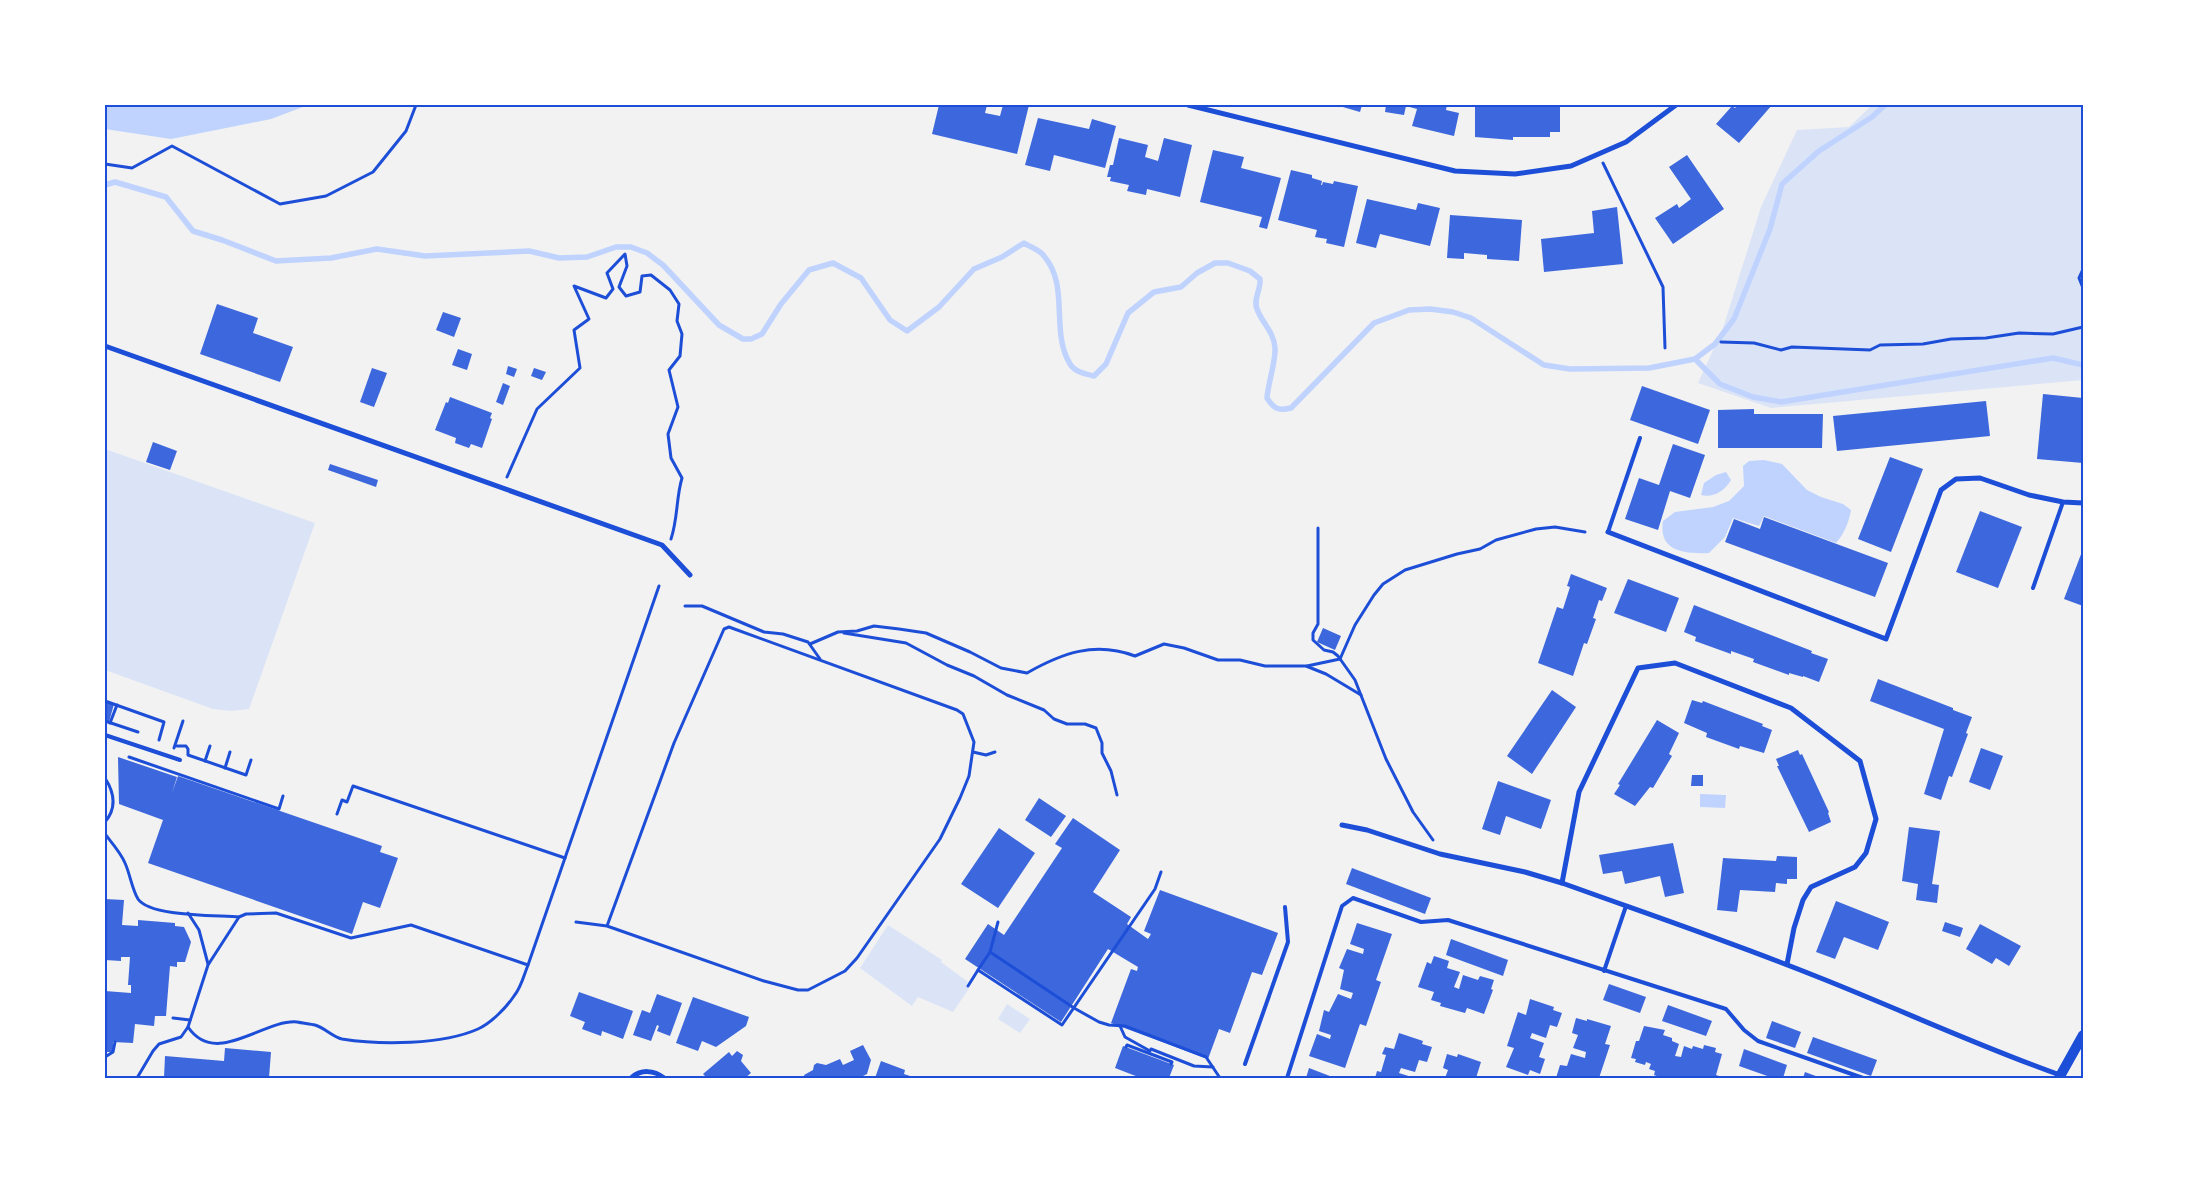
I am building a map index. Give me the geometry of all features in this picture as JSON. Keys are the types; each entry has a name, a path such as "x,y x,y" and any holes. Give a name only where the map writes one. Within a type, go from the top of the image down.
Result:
{"main road":[{"path":"2063,1077 2083,1035"}],"street":[{"path":"1188,105 1455,171 1514,174 1571,166 1626,142 1676,105"},
{"path":"105,346 662,545 690,575"},
{"path":"1608,532 1886,639 1941,490 1956,479 1980,478 2028,495 2062,502 2083,503"},
{"path":"1562,883 1579,792 1627,687 1638,668 1675,663 1791,708 1860,761 1876,819 1866,853 1855,867 1811,887 1803,900 1794,928 1787,964"},
{"path":"1342,825 1367,830 1440,854 1525,872 1562,883 1787,964 1902,1010 1963,1039 2063,1077"},
{"path":"632,1078 644,1071 653,1072 664,1078"}],"lane":[{"path":"1608,532 1640,438"},
{"path":"2033,588 2062,502"},
{"path":"105,735 180,760"},
{"path":"1287,1078 1342,906 1354,898 1421,922 1448,920 1726,1009 1744,1030 1758,1041 1862,1078"},
{"path":"1604,971 1626,906"},
{"path":"1244,1064 1288,942 1285,908"}],"path":[{"path":"105,164 132,168 172,146 280,204 326,196 373,172 406,132 416,105"},
{"path":"1598,154 1611,175 1663,286 1666,348"},
{"path":"502,488 537,409 580,368 574,330 589,319 574,286 606,298 613,289 607,273 625,254 627,266 619,287 626,296 640,292 642,276 651,275 670,290 679,304 677,321 682,334 680,356 669,370 678,407 668,434 671,458 682,478 677,495 677,516 667,551"},
{"path":"2083,269 2079,274 2083,288"},
{"path":"1721,342 1754,343 1781,350 1792,348 1870,350 1880,344 1923,344 1951,339 1986,338 2018,333 2053,334 2083,327"},
{"path":"1340,659 1351,632 1374,595 1383,584 1405,570 1480,549 1496,540 1536,529 1555,527 1585,532"},
{"path":"1318,528 1318,624 1313,633 1313,640 1316,645 1333,652 1356,680 1386,759 1413,812 1431,835 1440,854"},
{"path":"188,1027 197,1038 204,1041 225,1043 282,1023 296,1022 316,1026 340,1039 406,1043 446,1037 478,1029 503,1010 516,995 528,965 659,586"},
{"path":"685,606 702,606 764,632 783,634 810,644 820,660"},
{"path":"810,644 838,632 874,626 926,634 970,652 1000,668 1027,673 1051,659 1092,648 1122,651 1135,656 1164,644 1184,648 1218,660 1240,660 1265,666 1306,666 1340,659"},
{"path":"576,922 607,926 764,981 798,990 808,990 845,971 940,839 960,798 969,776 974,742 963,714 957,710 729,627 724,629 674,743 607,926"},
{"path":"838,632 906,643 947,665 974,676 1007,695 1044,710 1054,719 1067,724 1085,724 1096,728 1102,743 1102,753 1111,771 1117,795"},
{"path":"1306,666 1332,677 1361,695"},
{"path":"105,701 164,722 159,740"},
{"path":"105,735 116,705"},
{"path":"205,761 210,746"},
{"path":"225,768 230,752"},
{"path":"973,752 986,755 995,752"},
{"path":"123,754 279,809 283,796"},
{"path":"105,778 110,786 113,798 112,809 105,822"},
{"path":"337,814 342,800 347,802 353,786 565,858"},
{"path":"105,834 124,860 138,899 154,909 239,917 246,914 276,914 351,938 411,925 528,965"},
{"path":"978,970 1062,1025 1155,889 1161,872"},
{"path":"188,913 199,930 208,964"},
{"path":"137,1078 152,1051 159,1044 180,1037 188,1027 208,964 239,917"},
{"path":"968,986 990,952 998,922"},
{"path":"990,952 1074,1008 1099,1022 1120,1026 1206,1057 1220,1078"},
{"path":"173,1018 190,1020"},
{"path":"1120,1026 1125,1037 1150,1052 1172,1062 1171,1064"},
{"path":"105,1057 112,1052 115,1042"},
{"path":"1126,1047 1127,1045 1194,1066 1213,1066"}],"shaded area":[{"path":"1872,105 2083,105 2083,380 1771,408 1698,383 1723,328 1761,207 1797,130 1849,127"},
{"path":"105,449 315,523 249,709 231,711 213,709 105,670"},
{"path":"888,925 942,960 941,962 968,982 966,985 970,987 953,1012 918,997 912,1006 860,968"},
{"path":"1007,1004 1030,1019 1020,1033 998,1019"}],"water":[{"path":"105,105 308,105 271,119 171,139 105,129"},
{"path":"1764,460 1782,464 1807,490 1843,504 1851,510 1846,528 1836,543 1764,516 1759,526 1733,518 1725,537 1709,553 1691,553 1675,549 1669,545 1663,531 1663,521 1675,512 1713,507 1729,501 1744,486 1743,466 1749,461"},
{"path":"1726,472 1731,480 1725,487 1718,493 1701,495 1704,483 1716,475"},
{"path":"1700,794 1726,795 1725,808 1700,807"}],"building":[{"path":"939,105 987,105 985,113 1000,116 1003,105 1029,105 1017,154 932,134"},
{"path":"1336,105 1362,105 1360,112"},
{"path":"1386,105 1447,105 1446,110 1459,113 1454,136 1412,126 1417,109 1406,106 1404,115 1385,112"},
{"path":"1475,105 1560,105 1560,132 1550,132 1550,137 1513,137 1513,140 1475,137"},
{"path":"1738,105 1772,105 1739,143 1716,124 1732,106 1735,108"},
{"path":"1038,118 1089,129 1092,119 1116,126 1105,168 1054,155 1050,171 1025,165"},
{"path":"1119,138 1148,145 1145,157 1158,161 1164,138 1192,145 1180,197 1147,189 1146,195 1127,191 1129,185 1110,181 1111,177 1107,177 1110,165 1113,165"},
{"path":"1213,150 1244,157 1241,168 1281,178 1267,229 1259,227 1262,217 1200,202"},
{"path":"1687,155 1724,209 1673,244 1655,218 1677,204 1679,208 1691,199 1669,167"},
{"path":"1291,170 1312,175 1312,178 1322,181 1321,185 1323,182 1333,184 1334,181 1358,186 1344,247 1326,243 1327,239 1315,237 1317,230 1278,220"},
{"path":"1367,199 1416,210 1418,203 1440,208 1430,246 1380,234 1376,248 1356,243"},
{"path":"1617,207 1623,264 1544,272 1541,239 1594,233 1592,211"},
{"path":"1450,215 1522,220 1519,261 1487,259 1487,255 1464,253 1464,259 1447,258"},
{"path":"217,304 258,318 253,333 293,347 280,382 200,354"},
{"path":"443,312 461,318 454,337 436,330"},
{"path":"458,349 472,354 467,370 452,365"},
{"path":"508,366 517,369 514,377 506,374"},
{"path":"372,368 387,373 374,407 360,402"},
{"path":"534,368 546,372 542,380 531,376"},
{"path":"503,383 510,386 503,405 496,402"},
{"path":"1642,386 1710,410 1698,444 1630,420"},
{"path":"2043,394 2083,398 2083,463 2037,459"},
{"path":"450,397 492,413 490,418 492,419 482,448 471,444 469,448 455,443 456,438 435,430 446,402 448,403"},
{"path":"1986,401 1990,436 1837,451 1833,416"},
{"path":"1754,409 1754,414 1823,414 1822,448 1718,448 1718,410"},
{"path":"153,442 177,451 170,470 146,462"},
{"path":"1673,444 1705,455 1690,498 1670,491 1658,530 1625,519 1639,478 1659,485"},
{"path":"1890,457 1923,469 1891,552 1858,539"},
{"path":"330,464 378,480 376,487 328,470"},
{"path":"1980,511 2022,527 1998,588 1956,572"},
{"path":"1764,517 1888,563 1875,597 1725,542 1734,519 1760,529"},
{"path":"2083,549 2083,606 2064,599"},
{"path":"1571,574 1607,588 1602,601 1599,600 1593,618 1596,619 1587,644 1584,643 1573,676 1538,663 1557,607 1563,609 1570,587 1567,586"},
{"path":"1628,579 1679,598 1666,632 1614,613"},
{"path":"1694,605 1828,659 1819,682 1803,676 1789,673 1789,675 1753,662 1754,659 1731,651 1731,654 1695,641 1696,637 1684,632"},
{"path":"1323,628 1341,636 1335,650 1317,642"},
{"path":"1878,679 1972,717 1966,733 1968,734 1952,777 1949,776 1941,800 1924,794 1944,729 1870,701"},
{"path":"1552,690 1576,707 1532,774 1507,756"},
{"path":"1692,700 1702,703 1703,701 1763,724 1762,726 1772,730 1764,753 1740,746 1739,749 1706,737 1707,733 1684,723"},
{"path":"105,701 114,704 109,722 105,721"},
{"path":"1657,720 1679,733 1669,754 1672,756 1653,788 1650,787 1635,806 1614,794 1620,785 1618,784"},
{"path":"1981,748 2003,756 1990,790 1969,782"},
{"path":"1798,750 1800,755 1802,754 1829,812 1831,822 1809,832 1777,766 1779,766 1776,759"},
{"path":"118,757 177,777 172,793 178,776 382,846 380,852 398,858 380,908 363,902 352,934 148,863 163,820 119,804"},
{"path":"1692,775 1703,775 1703,786 1691,786"},
{"path":"1498,781 1551,800 1541,829 1506,816 1500,835 1482,829"},
{"path":"1039,798 1066,816 1051,837 1025,820"},
{"path":"1073,818 1120,850 1093,892 1131,917 1127,924 1148,939 1151,934 1144,931 1160,890 1278,933 1262,975 1252,972 1230,1033 1219,1029 1208,1059 1111,1023 1131,969 1137,971 1138,967 1108,949 1061,1022 965,959 988,924 1004,935 1062,848 1055,844"},
{"path":"1909,827 1940,831 1932,884 1939,885 1937,903 1916,900 1918,884 1902,881"},
{"path":"999,828 1035,853 998,908 961,884"},
{"path":"1673,843 1684,893 1665,897 1660,876 1625,884 1622,871 1603,874 1599,855"},
{"path":"1777,856 1797,857 1797,879 1787,879 1787,884 1776,883 1775,892 1740,890 1737,912 1717,910 1723,858 1776,861"},
{"path":"1352,868 1431,898 1425,914 1346,884"},
{"path":"105,899 124,900 122,925 138,926 138,920 175,923 175,926 184,927 191,942 185,962 177,962 177,967 170,966 166,1016 155,1016 154,1026 135,1024 133,1043 113,1042 113,1052 105,1052 105,991 131,993 131,985 128,985 130,957 121,957 121,961 105,960"},
{"path":"1836,901 1889,922 1878,950 1844,937 1835,959 1816,952"},
{"path":"1945,922 1963,928 1960,937 1942,931"},
{"path":"1357,923 1392,934 1376,980 1381,982 1366,1026 1360,1024 1345,1068 1309,1056 1317,1034 1330,1039 1331,1035 1319,1031 1324,1010 1329,1012 1338,994 1351,999 1353,993 1340,989 1344,970 1339,968 1347,949 1363,954 1364,949 1350,944"},
{"path":"1980,924 2021,946 2009,966 1996,958 1992,964 1966,949"},
{"path":"1451,939 1508,960 1503,976 1446,955"},
{"path":"1434,956 1449,961 1447,968 1460,972 1454,987 1459,989 1463,975 1478,980 1480,976 1494,980 1491,989 1493,990 1484,1014 1467,1008 1465,1013 1440,1006 1441,1003 1431,1000 1434,992 1418,987 1427,962 1431,964"},
{"path":"1609,984 1646,997 1640,1013 1603,1000"},
{"path":"579,992 633,1011 623,1039 602,1031 601,1036 582,1029 585,1022 570,1016"},
{"path":"657,994 682,1003 670,1036 657,1031 659,1026 657,1025 651,1041 633,1035 642,1010 650,1013"},
{"path":"693,997 749,1017 746,1026 716,1047 702,1041 698,1051 676,1043"},
{"path":"1530,999 1554,1007 1553,1010 1562,1013 1557,1027 1550,1025 1546,1038 1532,1033 1530,1038 1544,1043 1539,1057 1545,1059 1540,1074 1530,1070 1528,1075 1506,1067 1514,1048 1507,1046 1518,1012 1526,1015"},
{"path":"1668,1005 1712,1021 1706,1036 1662,1021"},
{"path":"1576,1018 1611,1026 1605,1044 1610,1045 1599,1078 1556,1078 1560,1065 1567,1066 1571,1054 1585,1058 1586,1052 1573,1048 1578,1035 1572,1033"},
{"path":"1772,1021 1801,1032 1795,1048 1766,1038"},
{"path":"1644,1026 1665,1030 1663,1035 1672,1038 1672,1041 1679,1044 1675,1056 1681,1057 1684,1046 1692,1049 1693,1046 1703,1049 1704,1045 1716,1048 1715,1052 1722,1054 1716,1075 1719,1076 1718,1078 1662,1078 1654,1075 1655,1071 1649,1069 1651,1064 1646,1062 1645,1065 1635,1062 1636,1059 1631,1058 1636,1041 1639,1041"},
{"path":"1399,1033 1423,1041 1422,1044 1432,1047 1427,1062 1419,1060 1415,1072 1401,1068 1399,1073 1415,1078 1375,1078 1377,1071 1381,1072 1386,1055 1382,1054 1385,1047 1394,1049"},
{"path":"1813,1037 1877,1060 1871,1076 1807,1053"},
{"path":"863,1045 871,1060 867,1074 859,1078 805,1078 804,1075 813,1070 814,1065 817,1063 826,1065 840,1059 843,1065 854,1060 850,1051"},
{"path":"1123,1046 1174,1065 1169,1078 1141,1078 1115,1068"},
{"path":"225,1048 271,1052 269,1078 164,1078 165,1056 224,1061"},
{"path":"1744,1049 1787,1065 1783,1078 1773,1078 1739,1066"},
{"path":"737,1051 743,1055 741,1061 751,1073 745,1078 707,1078 703,1074 729,1052 732,1056"},
{"path":"1447,1054 1457,1057 1458,1054 1481,1062 1476,1078 1445,1078 1448,1070 1443,1068"},
{"path":"881,1061 905,1070 904,1074 916,1078 875,1078"},
{"path":"1309,1068 1335,1078 1306,1078"},
{"path":"1805,1072 1821,1078 1803,1078"}],"waterway":[{"path":"105,185 115,182 166,197 193,231 276,261 331,258 377,249 425,256 529,251 559,258 587,257 616,247 631,247 647,253 663,265 719,325 743,339 751,339 762,334 781,304 809,270 833,263 861,278 890,320 907,331 939,307 974,269 1002,257 1024,243 1042,254 1052,268 1058,295 1061,337 1064,351 1070,364 1077,371 1094,376 1106,364 1128,313 1154,292 1181,287 1197,273 1215,263 1228,263 1250,271 1260,279 1256,305 1270,332 1275,348 1267,398 1274,407 1283,409 1291,408 1374,323 1409,310 1430,309 1453,312 1471,318 1544,365 1570,369 1649,368 1695,359 1715,344 1734,319 1770,229 1782,184 1819,151 1872,117 1885,105"},
{"path":"1695,359 1720,384 1753,397 1781,402 2053,358 2083,365"}]}
